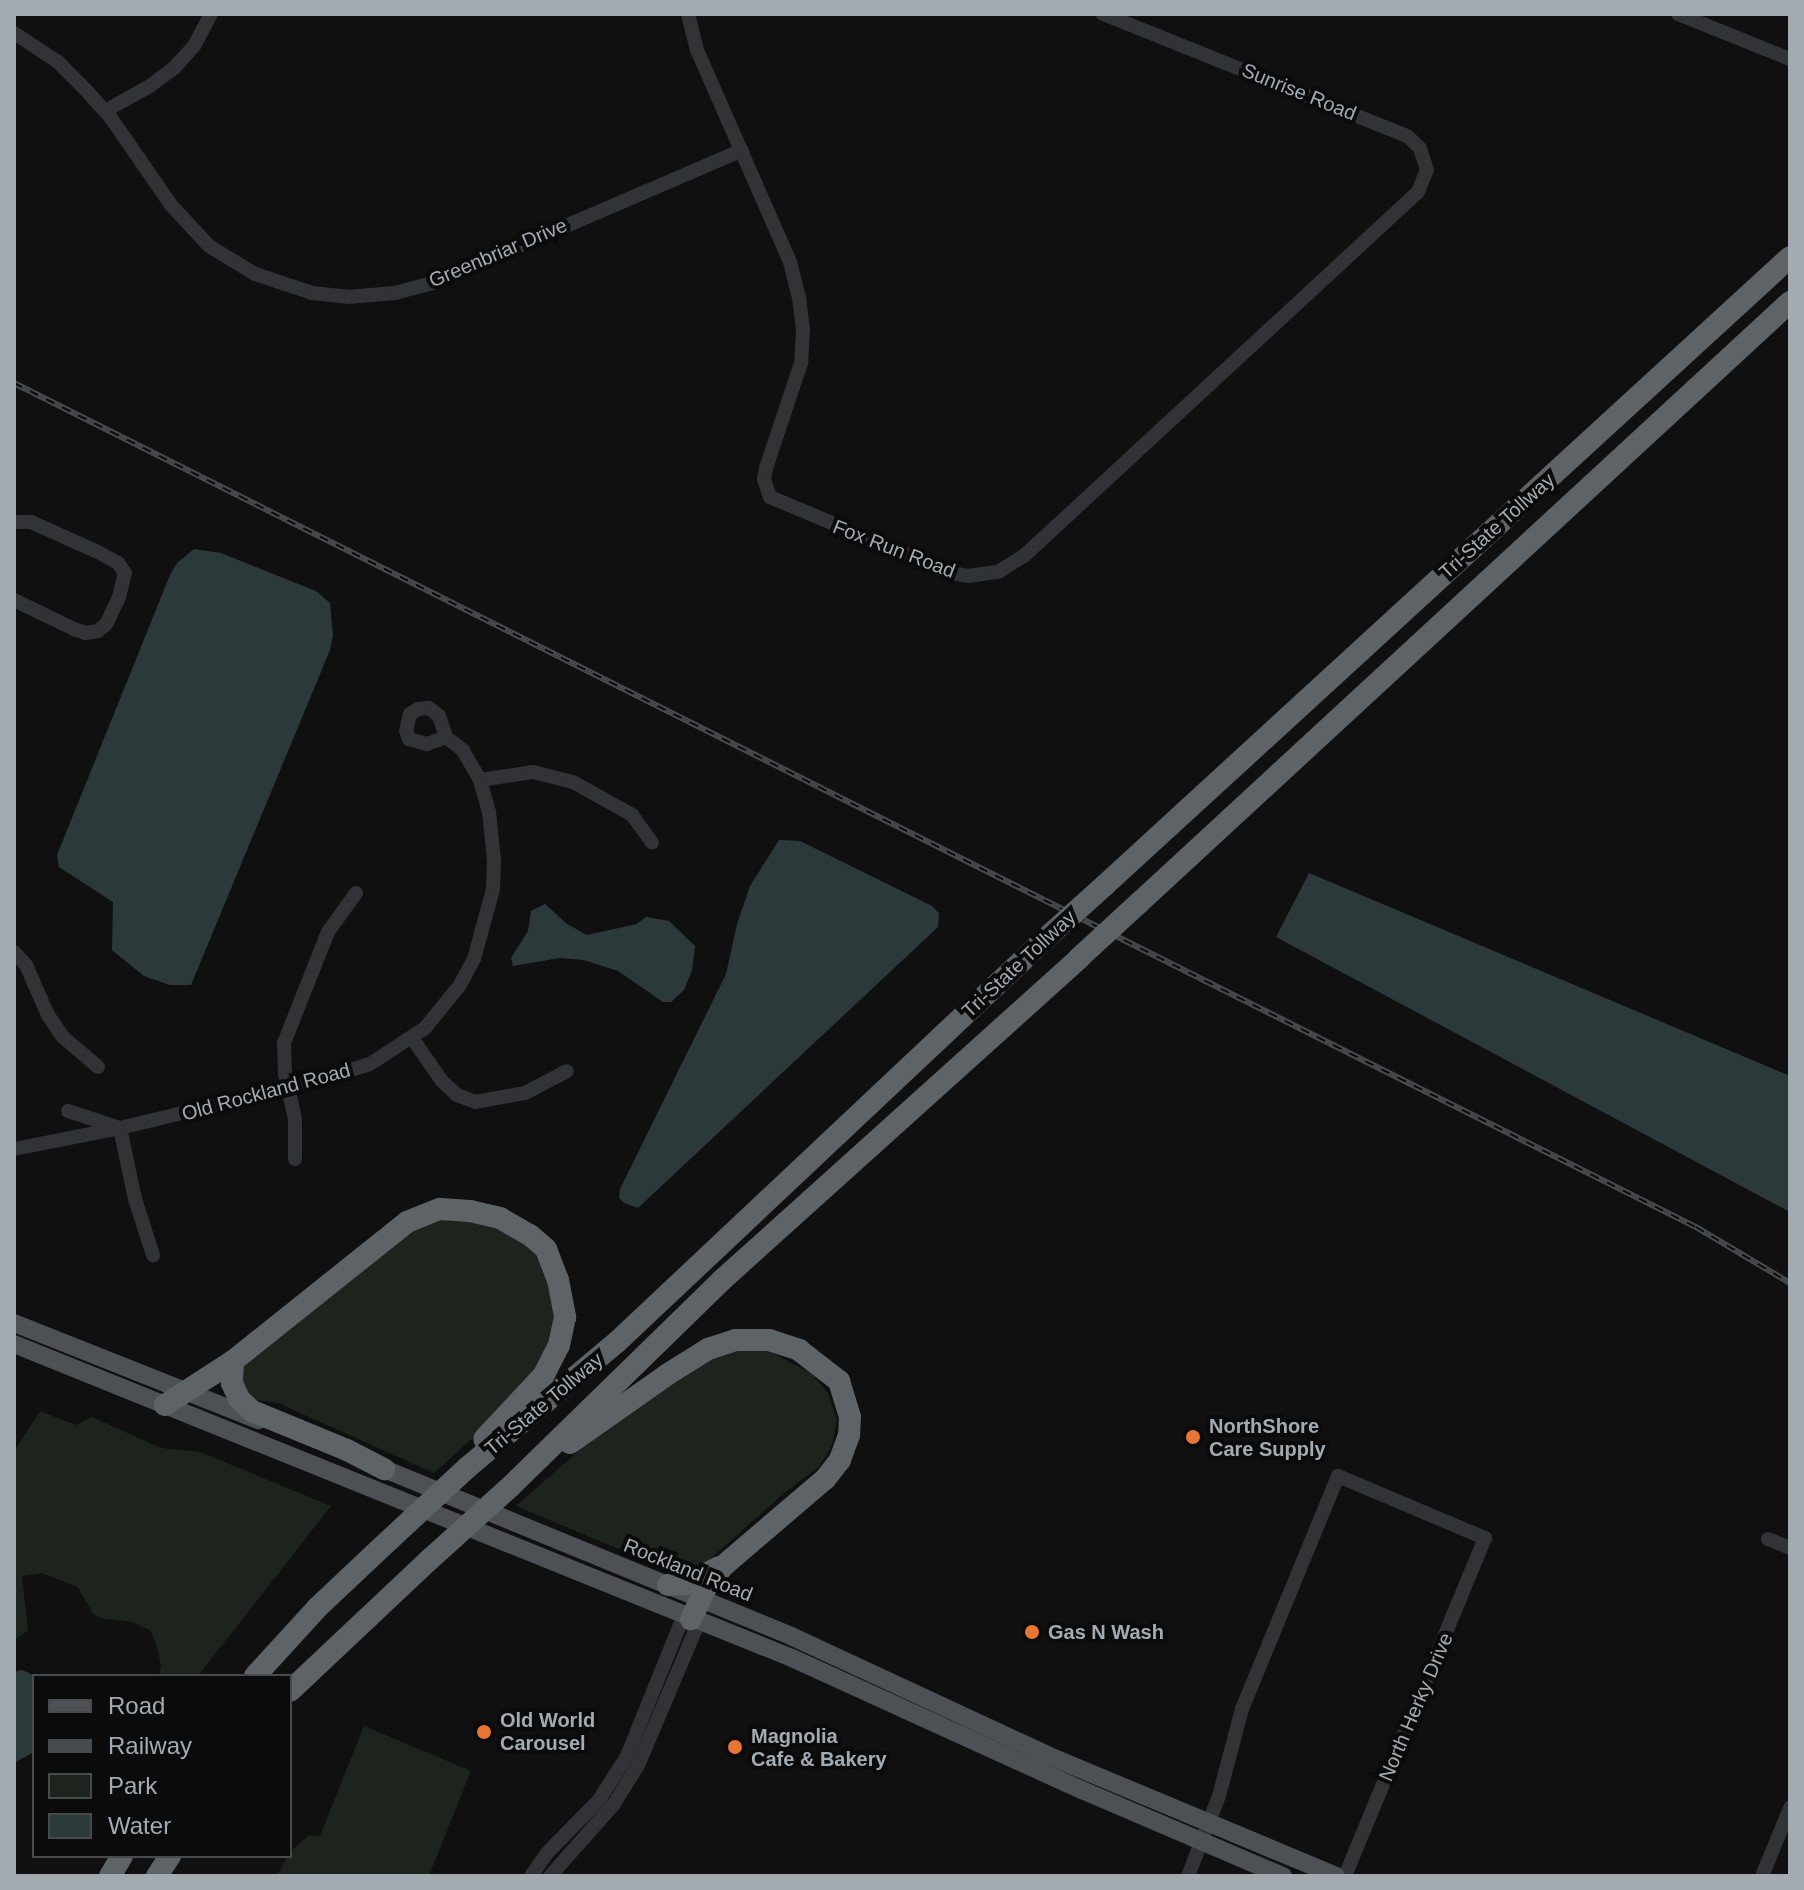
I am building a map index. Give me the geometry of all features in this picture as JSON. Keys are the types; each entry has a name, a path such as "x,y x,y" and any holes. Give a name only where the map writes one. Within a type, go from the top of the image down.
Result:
{"highway":[{"name":"Tri-State Tollway","path":"257,1674 317,1608 468,1467 617,1342 1044,940 1790,257"},
{"name":"Tri-State Tollway","path":"292,1689 519,1478 722,1280 1079,958 1790,302"},
{"path":"165,1405 233,1361 407,1222 440,1209 500,1218 530,1235 546,1249 558,1280 565,1317 559,1345 543,1376 476,1448 468,1467"},
{"path":"519,1478 708,1349 736,1340 769,1340 799,1350 839,1381 850,1417 846,1447 825,1479 723,1566 686,1584 668,1585"},
{"path":"233,1361 232,1383 239,1399 252,1411 347,1450 384,1469"},
{"path":"696,1609 723,1566"},
{"path":"110,1876 121,1858"},
{"path":"157,1876 169,1858"}],"main road":[{"name":"Rockland Road","path":"14,1323 668,1585 696,1609"},
{"name":"Rockland Road","path":"14,1344 696,1609 1205,1834 1283,1876"},
{"name":"Rockland Road","path":"1205,1834 1336,1876"}],"street":[{"path":"105,111 150,86 175,67 194,46 211,14"},
{"name":"Fox Run Road","path":"688,14 702,62 790,262 803,329 801,363 764,479 770,497 951,573 968,576 998,572 1025,555 1397,211"},
{"name":"Sunrise Road","path":"1103,14 1407,136 1420,148 1427,170 1418,192 1397,211"},
{"path":"1678,14 1790,59"},
{"name":"Greenbriar Drive","path":"14,33 58,62 105,111 171,205 209,246 229,260 283,286 348,297 395,293 436,282 742,150"},
{"path":"14,522 31,522 85,546 118,563 125,573 119,597 107,623 98,631 86,633 74,629 14,600"},
{"name":"Old Rockland Road","path":"14,1149 290,1088 370,1064 412,1038 441,1011 474,959 490,909 494,861 480,780 463,750 446,737"},
{"path":"480,780 533,772 573,782 632,815 652,843"},
{"path":"295,1159 284,1043 328,932 356,893"},
{"path":"14,952 26,965 48,1015 63,1037 98,1067"},
{"path":"412,1038 442,1081 457,1095 475,1102 525,1093 567,1071"},
{"path":"68,1111 120,1128 135,1199 153,1255"},
{"name":"North Herky Drive","path":"1205,1834 1242,1709 1338,1476 1485,1538 1345,1876"},
{"path":"1768,1539 1790,1548"},
{"path":"550,1876 629,1766 656,1704 680,1625 696,1609"},
{"path":"1762,1876 1790,1808"},
{"path":"531,1876 547,1853 594,1815"},
{"path":"1188,1876 1205,1834"}],"green space":[{"path":"440,1212 481,1216 546,1252 560,1302 551,1352 502,1411 434,1473 278,1403 251,1399 240,1388 240,1375 248,1350"},
{"path":"765,1349 812,1374 828,1393 837,1420 832,1445 819,1467 688,1576 516,1506 606,1427 718,1352"},
{"path":"40,1411 76,1425 92,1417 161,1448 200,1452 331,1506 200,1674 159,1674 157,1646 150,1630 132,1622 100,1618 93,1614 78,1587 42,1573 22,1576 28,1630 14,1640 14,1451"},
{"path":"364,1726 471,1771 429,1876 277,1876 287,1858 292,1858 292,1850 309,1835 320,1836"}],"water":[{"path":"194,549 221,553 316,591 330,603 333,635 330,650 191,985 170,985 144,976 112,950 113,902 59,867 57,855 170,575 177,563"},
{"path":"779,840 800,841 932,906 939,913 938,927 638,1208 624,1203 619,1198 620,1189 726,974 737,924 750,886"},
{"path":"1309,873 1790,1076 1790,1212 1276,937"},
{"path":"545,904 567,924 587,935 637,924 646,917 669,921 695,946 692,970 684,990 671,1002 663,1002 618,971 584,960 560,958 513,966 511,958 528,931 531,911"},
{"path":"22,1670 32,1675 32,1753 14,1763 14,1672"}],"railway":[{"path":"14,383 1696,1227 1790,1283"}],"place":[{"name":"NorthShore Care Supply","path":"1193,1437"},
{"name":"Gas N Wash","path":"1032,1632"},
{"name":"Old World Carousel","path":"484,1732"},
{"name":"Magnolia Cafe & Bakery","path":"735,1747"}]}
